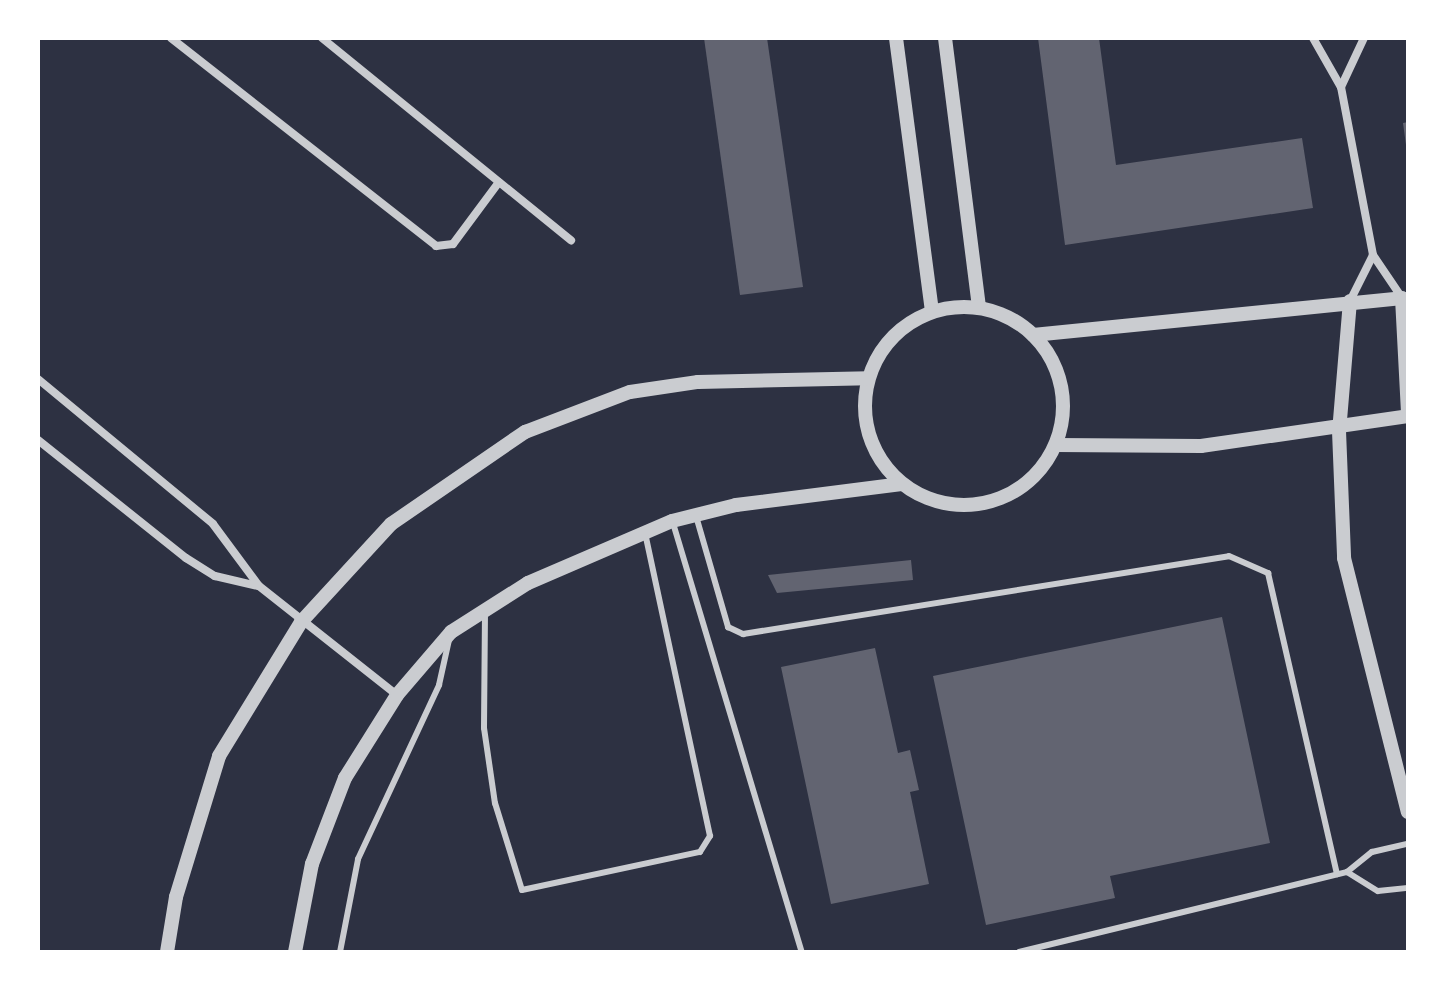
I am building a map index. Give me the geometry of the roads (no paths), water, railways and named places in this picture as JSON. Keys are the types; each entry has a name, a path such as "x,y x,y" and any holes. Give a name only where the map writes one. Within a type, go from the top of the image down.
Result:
{"street":[{"path":"171,38 436,246 453,244 499,182"},
{"path":"322,38 571,240"},
{"path":"896,38 932,312"},
{"path":"945,38 979,308"},
{"path":"1056,445 1201,446 1339,431 1408,415 1405,298 1373,255 1341,87 1313,38"},
{"path":"1341,87 1364,38"},
{"path":"1373,255 1350,301 1339,431 1344,558 1408,812"},
{"path":"1033,335 1062,386 1056,445 1041,471 989,503 929,500 902,484 868,434 868,378 892,337 932,312 979,308 1033,335 1350,301 1405,298"},
{"path":"167,952 176,897 219,756 301,622 391,524 525,432 573,410 698,382 868,378"},
{"path":"38,379 213,524 259,586 397,695"},
{"path":"38,440 186,558 215,576 259,586"},
{"path":"295,952 312,864 345,778 397,695 451,632 485,608 672,521 902,484"}],"lane":[{"path":"696,515 728,627 743,634 1229,556 1255,566 1275,588 1337,874"},
{"path":"672,521 802,952"},
{"path":"485,608 484,728 495,803 522,890 700,852 710,836 645,533"},
{"path":"340,952 358,859 439,685 451,632"},
{"path":"1019,952 1347,872 1372,852 1408,844"},
{"path":"1347,872 1378,891 1408,888"}]}
